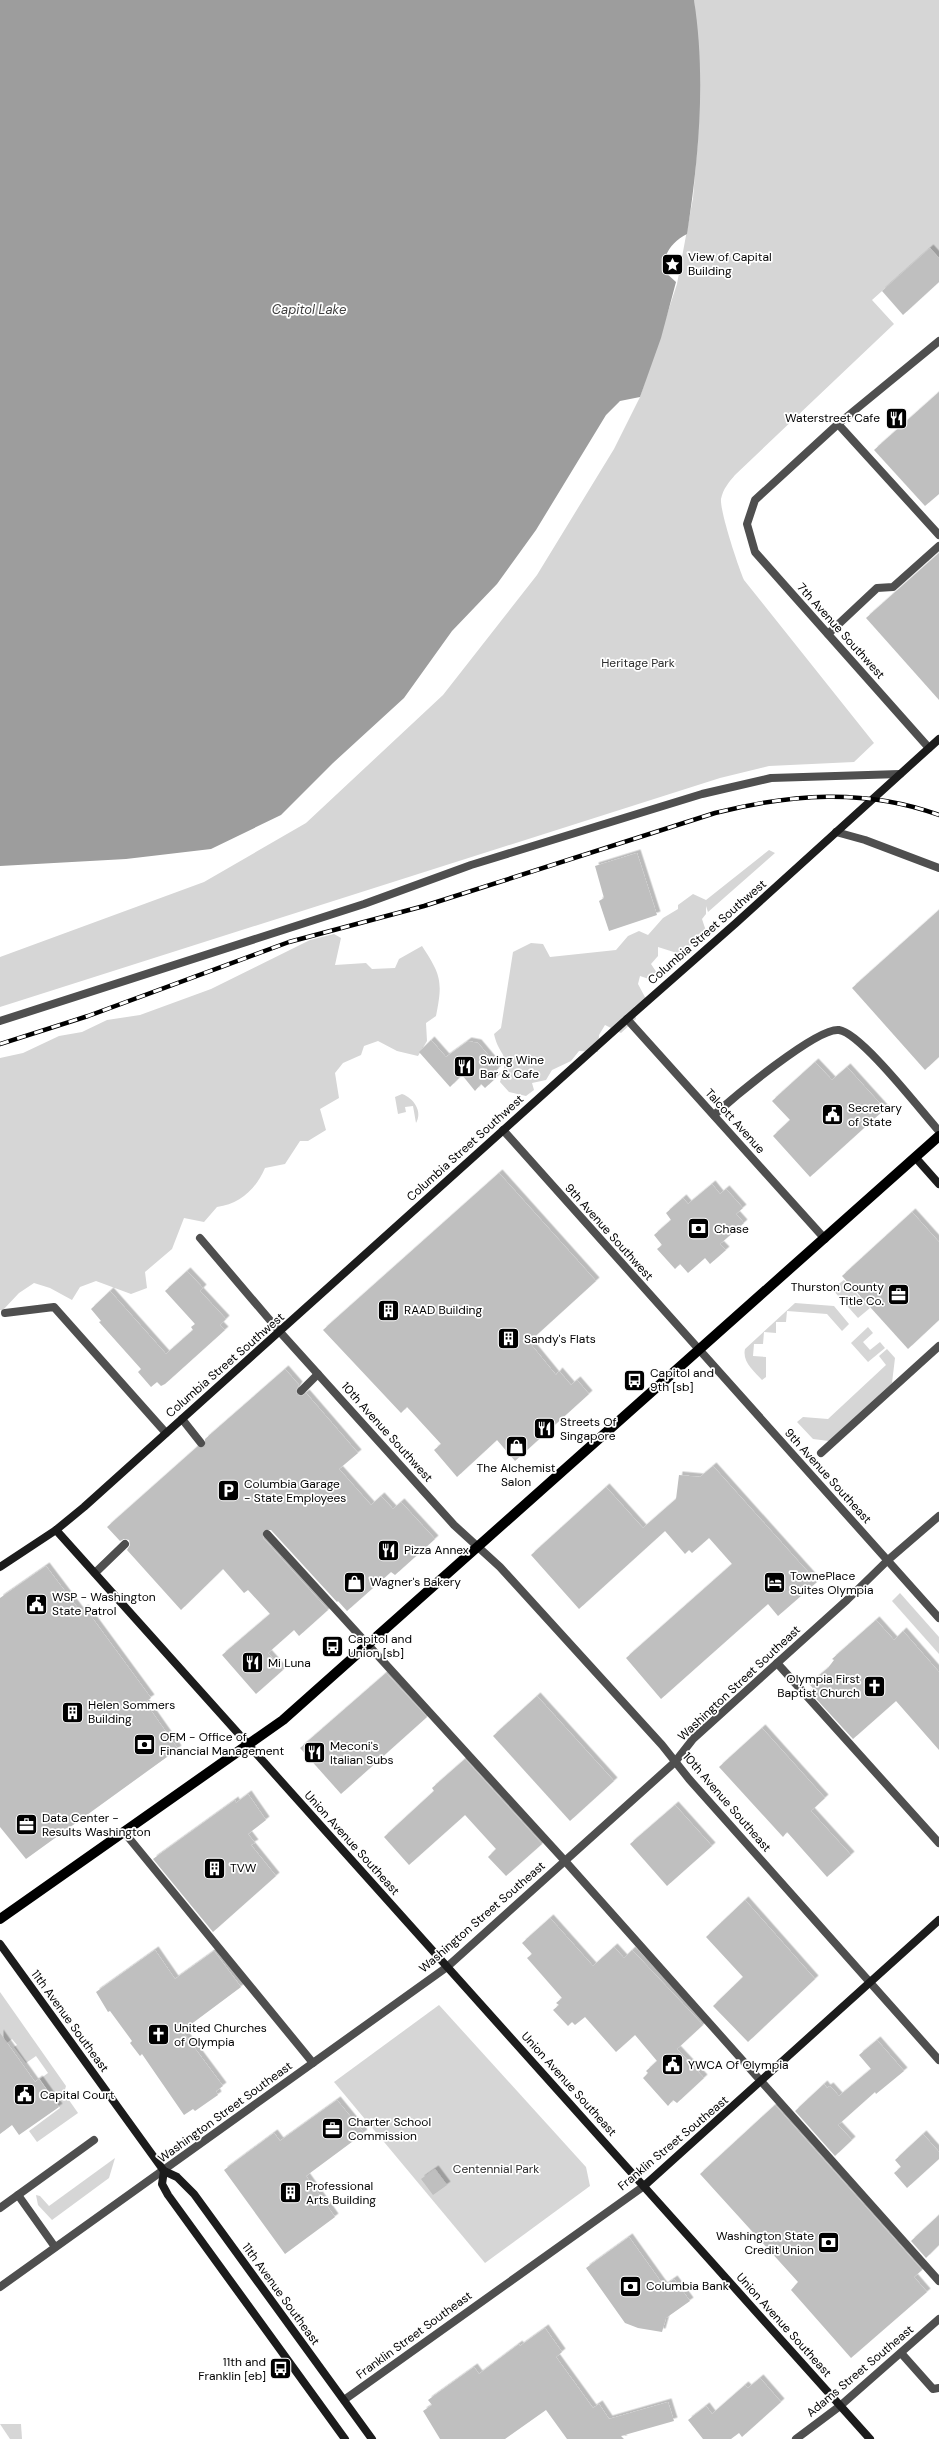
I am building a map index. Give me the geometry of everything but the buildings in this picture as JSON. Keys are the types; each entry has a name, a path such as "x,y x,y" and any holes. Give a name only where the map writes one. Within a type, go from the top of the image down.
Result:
{"main road":[{"path":"0,1919 283,1720 939,1136"}],"street":[{"path":"939,340 838,424 939,535"},
{"name":"7th Avenue Southwest","path":"838,424 755,500 747,524 755,552 929,748"},
{"path":"828,634 877,588 893,587 939,546"},
{"name":"Columbia Street Southwest","path":"0,1567 56,1530 182,1419 939,739"},
{"path":"0,1021 364,904 471,865 702,794 772,778 900,774"},
{"path":"836,832 865,840 939,868"},
{"name":"Talcott Avenue","path":"627,1019 825,1239"},
{"path":"714,1115 745,1087 803,1047 829,1031 839,1030 859,1040 939,1131"},
{"name":"9th Avenue Southwest","path":"503,1130 699,1350"},
{"path":"915,1157 939,1184"},
{"name":"10th Avenue Southwest","path":"200,1238 280,1332 454,1525 477,1546"},
{"path":"5,1313 54,1308 166,1433"},
{"path":"821,1453 939,1346"},
{"name":"9th Avenue Southeast","path":"699,1350 939,1618"},
{"path":"301,1391 318,1374"},
{"path":"182,1419 201,1443"},
{"name":"Washington Street Southeast","path":"0,2286 164,2171 448,1967 675,1762 693,1739 888,1560 939,1516"},
{"name":"Union Avenue Southeast","path":"56,1530 870,2439"},
{"path":"267,1534 565,1862 939,2281"},
{"path":"95,1573 125,1544"},
{"name":"10th Avenue Southeast","path":"477,1546 500,1567 939,2060"},
{"path":"777,1663 939,1843"},
{"path":"124,1832 313,2063"},
{"name":"Franklin Street Southeast","path":"344,2400 644,2186 762,2082 939,1920"},
{"name":"11th Avenue Southeast","path":"0,1944 164,2171 176,2178 194,2194 372,2439"},
{"path":"0,2208 94,2140"},
{"path":"164,2171 162,2184 168,2195 345,2439"},
{"path":"18,2195 56,2247"},
{"name":"Adams Street Southeast","path":"796,2439 840,2406 939,2319"},
{"path":"900,2353 933,2389 939,2388"}],"green space":[{"name":"Heritage Park","path":"694,0 939,0 939,258 930,248 872,300 894,324 735,475 728,483 721,499 721,506 726,527 744,580 874,743 854,762 769,766 720,778 0,1007 0,957 204,882 306,823 443,695 537,575 614,449 640,397 677,284 693,198 698,139 699,63"},
{"path":"769,850 775,853 708,912 706,906 706,914 702,919 706,931 699,942 686,947 680,954 658,947 658,956 651,964 657,973 649,979 640,976 638,984 646,999 634,1007 636,1019 621,1033 605,1025 599,1035 598,1052 579,1051 571,1061 552,1070 546,1080 532,1083 534,1090 526,1096 509,1092 500,1082 505,1060 496,1042 494,1034 501,1028 513,952 531,943 543,944 550,957 616,950 628,936 639,931 648,935 663,918 678,909 678,905 693,894 706,900"},
{"path":"334,934 341,938 335,965 366,963 372,969 395,968 399,959 422,946 437,972 440,986 436,1016 426,1023 427,1041 418,1056 397,1051 378,1041 364,1046 361,1055 343,1063 335,1073 339,1098 320,1109 326,1130 308,1141 300,1141 285,1164 265,1168 252,1189 233,1203 217,1207 204,1222 184,1218 172,1249 145,1272 147,1288 131,1294 96,1281 80,1287 72,1300 50,1288 34,1283 19,1293 3,1310 0,1310 0,1058 23,1053 59,1036 82,1032 107,1020 140,1015 211,989 310,940"},
{"path":"402,1094 414,1102 418,1110 418,1119 416,1123 413,1106 405,1107 406,1112 398,1114 395,1097"},
{"path":"844,1280 870,1308 858,1318 832,1289"},
{"path":"795,1303 834,1306 849,1324 842,1331 827,1314 787,1311 786,1322 776,1322 776,1333 764,1332 763,1344 754,1344 753,1356 766,1357 766,1377 762,1380 752,1370 747,1362 745,1358 745,1349"},
{"path":"868,1327 873,1333 863,1342 870,1350 880,1342 885,1348 868,1362 851,1343"},
{"path":"887,1349 895,1358 892,1383 829,1441 813,1439 797,1422 803,1417 828,1419 886,1365 879,1356"},
{"path":"900,1593 939,1637 939,1654 892,1601"},
{"path":"0,1992 66,2086 64,2093 78,2113 37,2142 29,2131 60,2108 40,2079 48,2073 36,2056 26,2063 14,2047 17,2045 12,2039 0,2048"},
{"name":"Centennial Park","path":"439,2005 586,2167 590,2186 485,2263 334,2082"},
{"path":"115,2158 109,2178 52,2220 38,2205 36,2195 40,2196 49,2206"},
{"path":"0,2424 21,2424 22,2439 10,2439"}],"water":[{"name":"Capitol Lake","path":"0,0 694,0 700,58 700,117 695,176 687,234 669,249 665,260 665,272 676,282 661,338 640,397 620,401 606,415 536,530 497,584 452,631 404,698 333,763 281,815 211,849 126,859 0,866"}],"railway":[{"path":"0,1044 88,1016 289,942 424,906 715,813 799,798 855,797 911,806 939,815"}],"place":[{"name":"View of Capital Building","path":"673,264"},
{"name":"Waterstreet Cafe","path":"896,418"},
{"name":"Swing Wine Bar & Cafe","path":"465,1067"},
{"name":"Secretary of State","path":"832,1115"},
{"name":"Chase","path":"699,1229"},
{"name":"Thurston County Title Co.","path":"899,1294"},
{"name":"RAAD Building","path":"388,1310"},
{"name":"Sandy's Flats","path":"509,1339"},
{"name":"Capitol and 9th [sb]","path":"634,1380"},
{"name":"Streets Of Singapore","path":"545,1429"},
{"name":"The Alchemist Salon","path":"516,1447"},
{"name":"Columbia Garage - State Employees","path":"229,1491"},
{"name":"Pizza Annex","path":"389,1550"},
{"name":"Wagner's Bakery","path":"354,1582"},
{"name":"TownePlace Suites Olympia","path":"774,1583"},
{"name":"WSP - Washington State Patrol","path":"37,1604"},
{"name":"Capitol and Union [sb]","path":"333,1646"},
{"name":"Mi Luna","path":"253,1663"},
{"name":"Olympia First Baptist Church","path":"875,1686"},
{"name":"Helen Sommers Building","path":"73,1712"},
{"name":"OFM - Office of Financial Management","path":"144,1744"},
{"name":"Meconi's Italian Subs","path":"315,1753"},
{"name":"Data Center - Results Washington","path":"27,1825"},
{"name":"TVW","path":"215,1868"},
{"name":"United Churches of Olympia","path":"158,2035"},
{"name":"YWCA Of Olympia","path":"672,2065"},
{"name":"Capital Court","path":"25,2095"},
{"name":"Charter School Commission","path":"333,2129"},
{"name":"Professional Arts Building","path":"290,2193"},
{"name":"Washington State Credit Union","path":"829,2243"},
{"name":"Columbia Bank","path":"631,2286"},
{"name":"11th and Franklin [eb]","path":"281,2369"}]}
